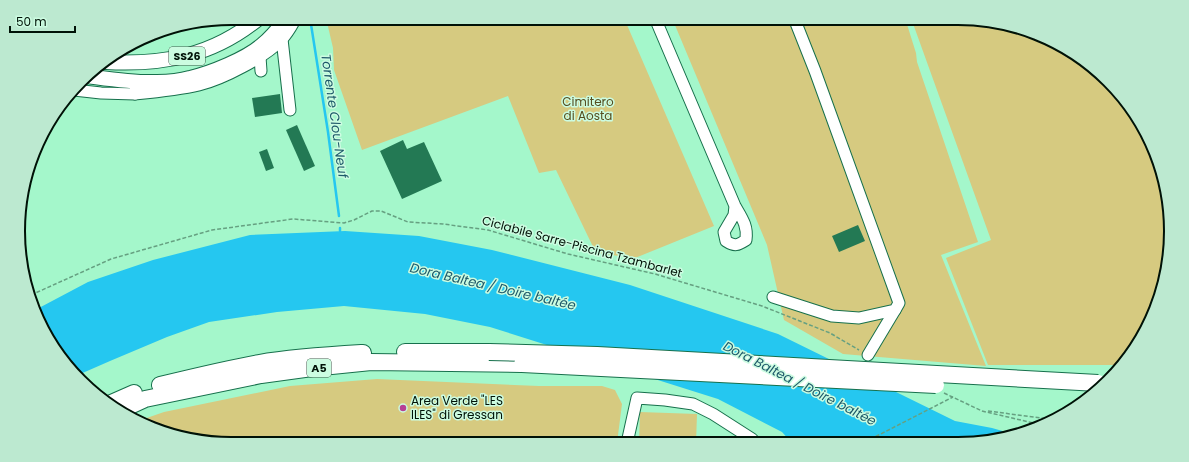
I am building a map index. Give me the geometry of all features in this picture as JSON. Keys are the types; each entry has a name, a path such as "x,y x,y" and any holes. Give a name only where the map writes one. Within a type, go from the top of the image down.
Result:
{"highway":[{"name":"A5","path":"116,401 141,390 203,374 260,363 312,356 372,352 489,352 613,356 1094,386"},
{"name":"A5","path":"126,408 145,399 261,375 371,362 522,364 1094,386"}],"main road":[{"name":"SS26","path":"114,62 148,62 182,57 199,52 228,40 249,25"},
{"path":"93,78 135,88 157,82 190,78 224,67 249,55 262,46 282,25"}],"street":[{"path":"80,91 101,93 135,88 164,91 200,85 234,72 260,57 282,39 291,25"},
{"path":"658,25 736,206"},
{"path":"797,25 815,71 899,303 868,355"},
{"path":"282,39 290,110"},
{"path":"260,57 261,71"},
{"path":"774,297 832,316 859,318 895,310"},
{"path":"628,437 637,398 693,404 713,414 749,437"}],"path":[{"name":"Ciclabile Sarre-Piscina Tzambarlet","path":"35,293 111,259 212,230 293,220 344,222 354,220 372,211 381,210 408,222 443,224 488,230 568,254 655,274 762,306 830,334 868,355"},
{"path":"875,437 953,397 982,411 1032,423"},
{"path":"982,411 1043,418"}],"green space":[{"name":"Cimitero di Aosta","path":"328,25 627,25 714,226 635,258 596,253 556,170 539,173 508,96 362,150 334,70 333,48"},
{"path":"675,25 907,25 916,53 917,62 978,242 941,255 986,366 843,354 784,320 767,245"},
{"path":"914,25 971,25 998,29 1024,36 1049,46 1061,53 1094,76 1113,95 1143,140 1153,165 1160,191 1164,218 1164,244 1160,271 1153,297 1143,322 1114,365 988,365 946,258 991,240"},
{"name":"Area Verde \"LES ILES\" di Gressan","path":"377,379 539,386 602,386 615,390 622,404 618,437 218,437 178,430 146,418 164,412 290,386"},
{"path":"640,412 697,414 696,437 639,437"}],"water":[{"name":"Dora Baltea / Doire baltée","path":"345,231 419,236 492,250 630,285 778,334 955,421 1004,432 971,437 787,437 782,432 718,399 490,327 425,314 344,306 277,312 209,322 167,337 82,373 53,334 40,307 88,282 153,260 250,235"}],"building":[{"path":"280,94 282,113 255,117 252,98"},
{"path":"297,125 315,166 304,171 286,130"},
{"path":"403,140 407,149 424,142 442,181 402,199 380,151"},
{"path":"267,149 274,168 266,171 259,152"},
{"path":"858,225 865,241 839,252 832,236"}],"waterway":[{"name":"Torrente Clou-Neuf","path":"311,25 328,132 339,216"}],"place":[{"name":"Area Verde \"LES ILES\" di Gressan","path":"403,408"}]}
